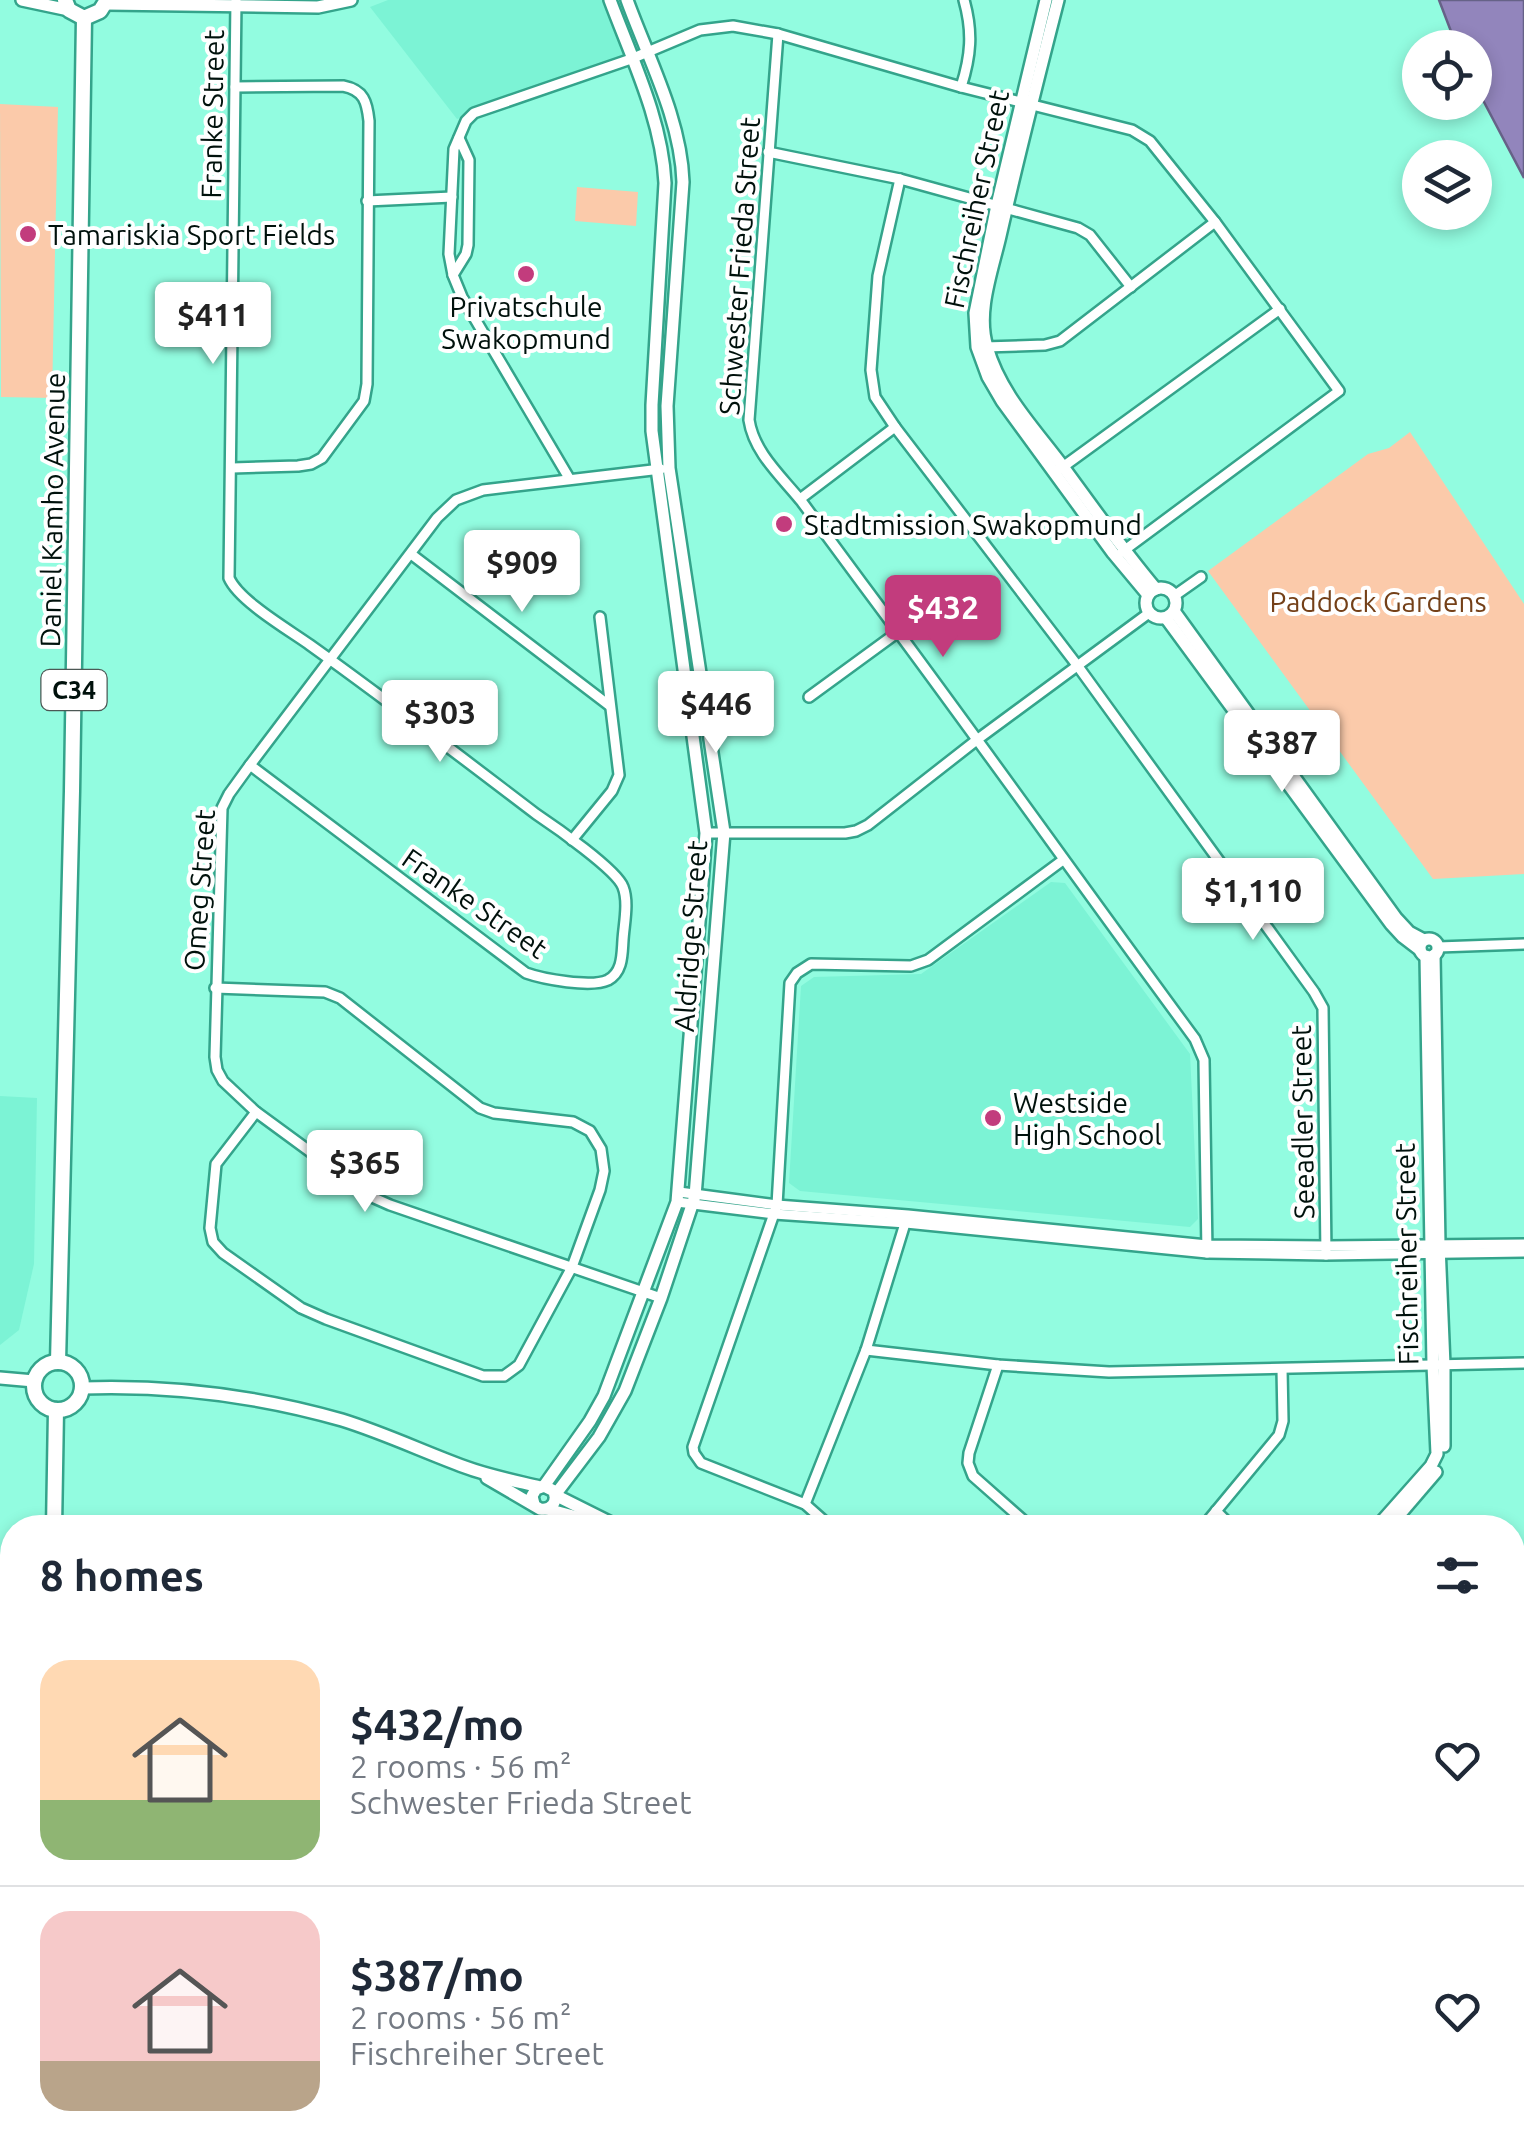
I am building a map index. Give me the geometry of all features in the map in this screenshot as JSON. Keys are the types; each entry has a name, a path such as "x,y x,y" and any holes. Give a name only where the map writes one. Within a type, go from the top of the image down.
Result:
{"main road":[{"path":"67,5 84,18 100,11 106,2"},
{"name":"Daniel Kamho Avenue","path":"58,1362 84,18"},
{"path":"58,1362 75,1370 82,1388 74,1404 56,1410 47,1408 37,1398 34,1381 44,1366 58,1362"},
{"path":"54,1515 56,1410"}],"street":[{"path":"22,0 67,5"},
{"path":"106,2 318,7 350,0"},
{"name":"Aldridge Street","path":"546,1489 599,1438 613,1416 694,1200 724,832 652,405 664,160 659,135 610,0"},
{"name":"Aldridge Street","path":"546,1489 604,1396 678,1197 706,834 662,469 682,162 627,0"},
{"path":"961,87 971,45 964,0"},
{"name":"Fischreiher Street","path":"1046,0 1002,206 983,316 982,347 1059,470 1152,592"},
{"name":"Fischreiher Street","path":"1026,104 1058,0"},
{"name":"Franke Street","path":"236,3 228,564 232,585 241,596 572,840 619,879 624,888 621,962 616,974 594,984 526,973 250,765"},
{"path":"569,478 462,297 453,275 450,254 454,149 474,113 685,36 732,26 778,34 961,87 1132,130 1150,141 1280,309 1339,390 1120,554"},
{"name":"Schwester Frieda Street","path":"778,34 751,433 760,451 978,739 1194,1039 1204,1060 1207,1249"},
{"path":"232,468 311,464 322,458 364,401 369,121 364,98 358,90 343,86 234,87"},
{"path":"453,275 468,245 470,160 459,138"},
{"path":"768,152 900,179 1078,228 1090,235 1132,287"},
{"name":"Seeadler Street","path":"900,179 878,276 872,326 870,370 875,397 1077,666 1323,1008 1326,1250"},
{"path":"368,201 452,197"},
{"path":"982,347 1060,342 1215,222"},
{"path":"1059,470 1280,309"},
{"path":"655,352 670,353"},
{"path":"800,499 895,427"},
{"name":"Omeg Street","path":"660,1298 372,1196 256,1112 223,1080 217,1070 215,988 222,808 250,765 437,518 456,500 483,490 662,469"},
{"path":"411,554 610,706"},
{"path":"1174,596 1201,577"},
{"path":"1164,588 1174,596 1176,605 1170,614 1157,618 1149,613 1146,602 1152,592 1164,588"},
{"path":"706,834 846,833 868,826 1149,613"},
{"path":"1170,614 1409,932 1429,950 1524,944"},
{"path":"572,840 612,791 619,774 600,618"},
{"path":"809,696 898,632"},
{"path":"817,1515 805,1504 701,1463 693,1447 775,1210 790,983 811,964 911,966 928,960 1063,860"},
{"name":"Fischreiher Street","path":"1399,1515 1436,1472 1444,1456 1429,950"},
{"path":"215,988 325,992 340,998 480,1108 573,1122 590,1132 601,1149 604,1171 600,1190 572,1267 519,1366 504,1376 484,1376 301,1308 223,1253 213,1242 210,1228 216,1164 256,1112"},
{"path":"678,1197 775,1210 1207,1249 1524,1252"},
{"path":"805,1504 866,1350 907,1219"},
{"path":"1435,1249 1524,1244"},
{"path":"866,1350 998,1365 1109,1372 1524,1363"},
{"path":"998,1365 968,1463 974,1476 1018,1515"},
{"name":"Fischreiher Street","path":"1388,1515 1438,1454 1439,1365"},
{"path":"1213,1515 1279,1435 1283,1421 1282,1370"},
{"path":"0,1378 34,1381"},
{"path":"82,1388 145,1387 285,1406 347,1422 470,1469 546,1489 595,1515"},
{"path":"470,1469 540,1509 570,1515"},
{"path":"534,1504 532,1496 546,1489"},
{"path":"546,1489 555,1502 547,1509"},
{"path":"1216,1512 1219,1515"}],"shaded area":[{"path":"388,0 603,0 626,61 457,119 370,7"},
{"path":"1439,0 1524,0 1524,178 1492,117 1492,30 1450,30"},
{"name":"Westside High School","path":"1051,882 1065,883 1190,1054 1198,1219 1190,1227 800,1191 789,1183 801,986 814,977 921,974"},
{"path":"0,1096 37,1098 34,1264 19,1330 0,1345"}],"green space":[{"name":"Tamariskia Sport Fields","path":"0,104 58,107 52,398 1,397"},
{"path":"577,187 638,192 636,226 575,221"},
{"name":"Paddock Gardens","path":"1410,432 1524,604 1524,874 1433,879 1208,571 1368,454 1389,448"}],"place":[{"name":"Tamariskia Sport Fields","path":"28,234"},
{"name":"Privatschule Swakopmund","path":"526,274"},
{"name":"Stadtmission Swakopmund","path":"784,524"},
{"name":"Westside High School","path":"993,1118"}]}
